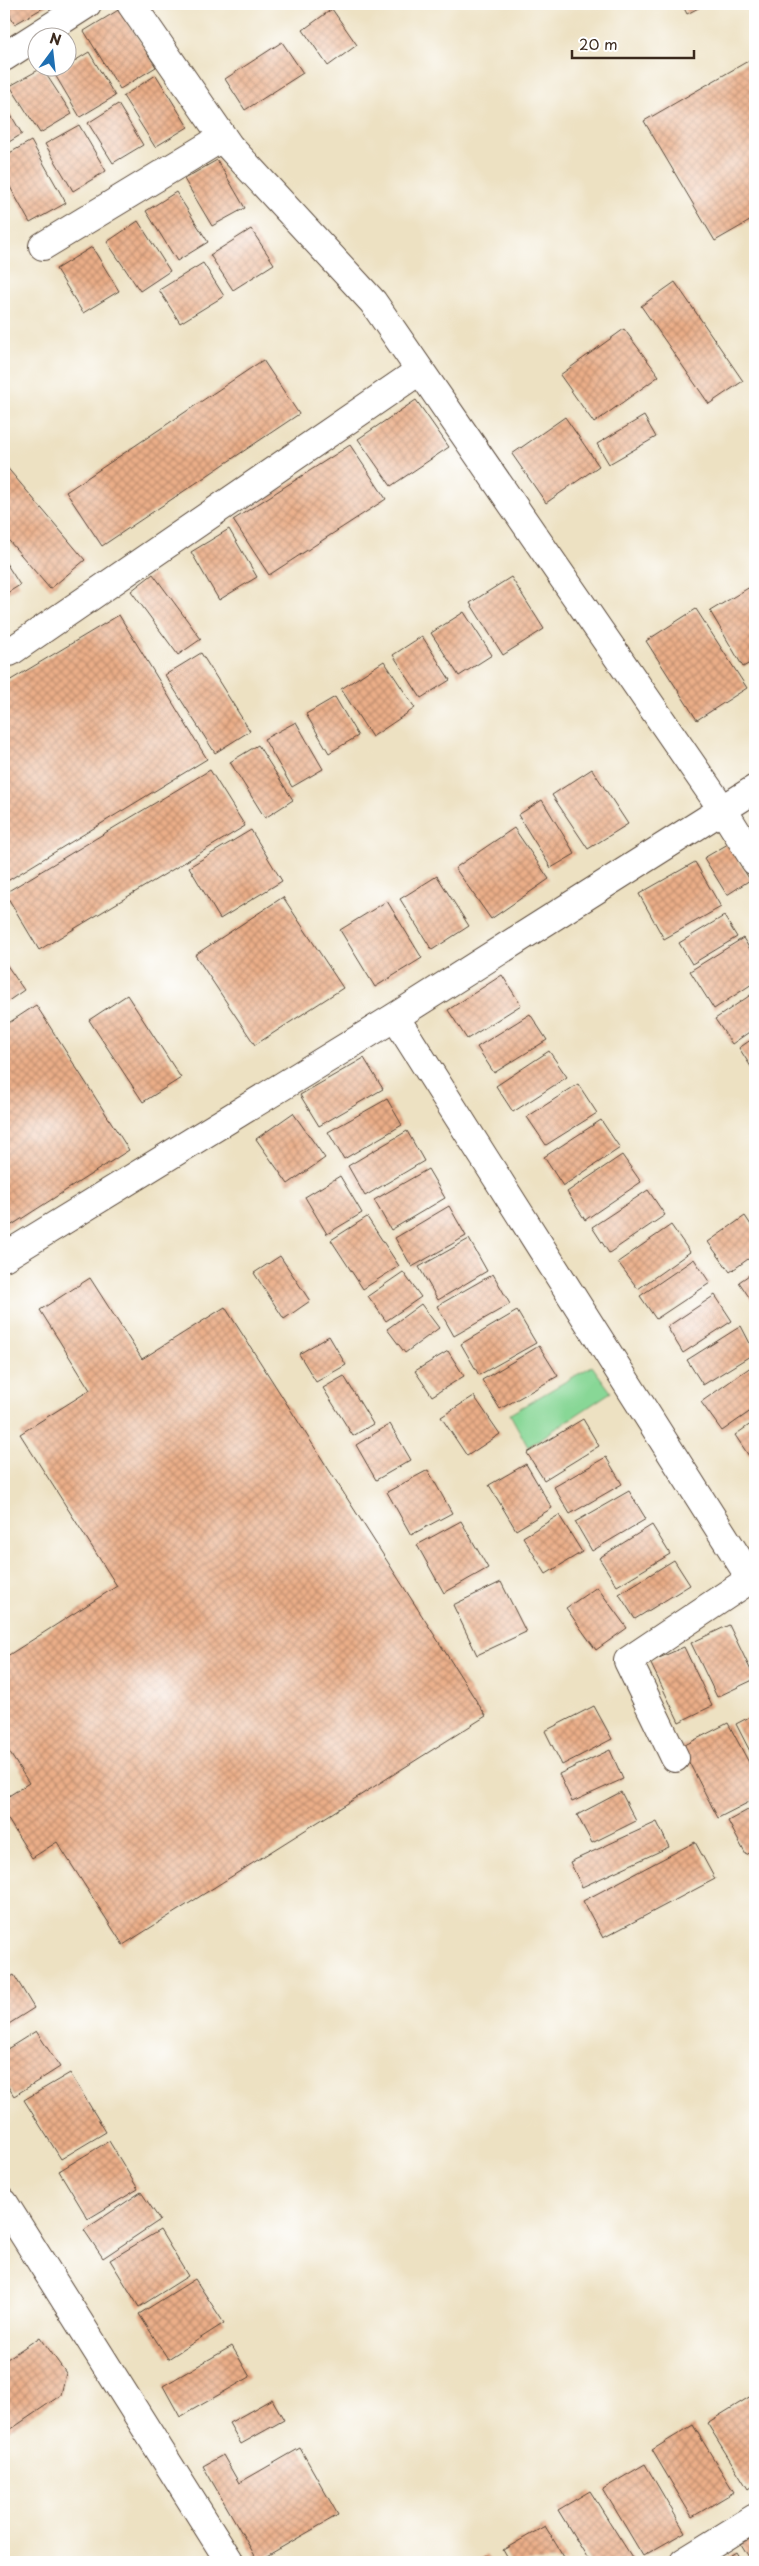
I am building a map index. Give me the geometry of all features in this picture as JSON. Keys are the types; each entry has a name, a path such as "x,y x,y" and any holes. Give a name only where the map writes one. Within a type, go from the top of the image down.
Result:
{"street":[{"path":"4,57 87,4"},
{"path":"132,4 229,146 373,302 723,810 755,861"},
{"path":"43,246 223,137"},
{"path":"10,652 419,371"},
{"path":"4,1257 395,1017 755,789"},
{"path":"395,1017 753,1578 628,1661 675,1758"},
{"path":"4,2203 230,2562"},
{"path":"684,2562 755,2518"}],"green space":[{"path":"592,1366 611,1392 528,1447 510,1414"}],"building":[{"path":"4,4 50,4 15,24"},
{"path":"682,4 706,4 687,14"},
{"path":"120,9 156,67 120,89 84,31"},
{"path":"332,9 357,45 328,66 303,30"},
{"path":"282,42 303,73 245,110 225,79"},
{"path":"89,52 115,96 80,117 57,78 78,78 78,59"},
{"path":"755,57 755,218 715,241 644,121"},
{"path":"156,75 188,127 155,147 123,96"},
{"path":"28,76 28,78 49,78 72,114 40,133 10,86"},
{"path":"4,103 22,134 4,145"},
{"path":"118,104 143,145 113,163 88,123"},
{"path":"79,125 106,171 73,191 45,144"},
{"path":"31,141 66,203 30,223 4,176 4,156"},
{"path":"217,160 245,208 212,226 184,179"},
{"path":"176,192 208,242 177,261 146,211"},
{"path":"138,221 170,271 140,291 107,242"},
{"path":"251,229 274,264 233,290 210,255"},
{"path":"92,247 119,291 83,313 56,269"},
{"path":"203,263 224,296 180,323 159,290"},
{"path":"675,282 743,381 709,404 641,306"},
{"path":"624,329 659,376 594,423 560,375"},
{"path":"263,360 299,414 102,546 66,492"},
{"path":"416,400 449,447 391,486 358,439"},
{"path":"644,416 656,437 609,464 597,444"},
{"path":"565,417 599,466 546,503 512,454"},
{"path":"350,445 386,499 269,575 233,520"},
{"path":"5,465 85,560 50,589 4,535"},
{"path":"229,529 257,577 219,600 191,552"},
{"path":"4,560 20,585 4,595"},
{"path":"153,574 201,639 178,655 131,591"},
{"path":"511,577 544,629 503,655 470,603"},
{"path":"755,584 755,660 743,667 710,611"},
{"path":"696,609 747,688 697,720 646,641"},
{"path":"464,612 492,655 459,676 431,633"},
{"path":"119,615 207,759 4,883 4,684"},
{"path":"422,636 450,680 421,698 393,655"},
{"path":"201,653 250,731 215,753 165,675"},
{"path":"384,661 415,708 372,737 341,689"},
{"path":"335,697 358,736 329,753 306,714"},
{"path":"296,722 323,769 292,787 264,739"},
{"path":"258,745 293,800 265,818 230,762"},
{"path":"592,769 628,824 588,849 552,795"},
{"path":"210,770 245,826 39,950 5,893"},
{"path":"542,800 575,854 551,868 518,815"},
{"path":"514,828 549,879 491,919 455,868"},
{"path":"251,830 282,881 220,919 189,867"},
{"path":"728,844 750,880 727,895 704,858"},
{"path":"695,862 721,907 664,939 639,894"},
{"path":"437,876 469,926 432,950 400,899"},
{"path":"283,897 343,988 255,1045 195,955"},
{"path":"387,901 422,958 375,987 340,930"},
{"path":"724,916 737,937 692,964 679,943"},
{"path":"743,938 755,957 755,982 714,1009 690,971"},
{"path":"4,961 24,990 4,1004"},
{"path":"502,975 521,1005 467,1039 448,1010"},
{"path":"755,992 755,1028 732,1044 715,1019"},
{"path":"127,995 181,1078 143,1102 89,1020"},
{"path":"36,1005 129,1150 4,1230 4,1026"},
{"path":"530,1014 547,1040 494,1073 477,1047"},
{"path":"755,1037 755,1073 739,1048"},
{"path":"549,1051 567,1077 513,1112 496,1086"},
{"path":"364,1058 383,1089 319,1126 300,1095"},
{"path":"578,1084 597,1113 546,1145 527,1117"},
{"path":"387,1099 402,1125 344,1159 328,1132"},
{"path":"293,1113 325,1158 288,1184 256,1139"},
{"path":"601,1120 620,1148 563,1186 544,1157"},
{"path":"407,1131 424,1161 365,1196 348,1166"},
{"path":"622,1155 641,1182 585,1220 567,1192"},
{"path":"428,1169 445,1198 391,1230 374,1200"},
{"path":"340,1176 362,1213 327,1234 305,1197"},
{"path":"648,1190 665,1215 609,1253 592,1227"},
{"path":"449,1206 466,1236 412,1267 395,1238"},
{"path":"745,1216 755,1231 755,1254 730,1272 708,1242"},
{"path":"367,1217 399,1266 363,1289 331,1240"},
{"path":"671,1225 690,1252 638,1289 618,1262"},
{"path":"469,1239 487,1271 438,1300 419,1267"},
{"path":"280,1256 310,1301 284,1319 254,1273"},
{"path":"694,1259 710,1283 656,1319 640,1296"},
{"path":"755,1271 755,1306 739,1282"},
{"path":"403,1272 421,1297 386,1321 368,1296"},
{"path":"493,1274 510,1304 454,1336 437,1306"},
{"path":"90,1278 142,1359 225,1307 486,1716 123,1945 57,1842 32,1858 4,1813 4,1799 29,1783 4,1744 4,1658 117,1586 20,1434 90,1390 40,1310"},
{"path":"715,1295 732,1321 683,1353 667,1327"},
{"path":"421,1304 439,1328 405,1353 387,1329"},
{"path":"517,1311 536,1343 479,1375 461,1344"},
{"path":"741,1326 755,1353 703,1385 687,1360"},
{"path":"329,1336 346,1365 316,1382 299,1354"},
{"path":"539,1346 558,1376 500,1409 482,1380"},
{"path":"448,1351 464,1376 432,1396 415,1371"},
{"path":"755,1364 755,1408 722,1431 701,1402"},
{"path":"344,1376 373,1424 353,1436 323,1388"},
{"path":"474,1396 500,1434 467,1456 441,1417"},
{"path":"583,1419 599,1446 544,1480 527,1453"},
{"path":"755,1421 755,1452 749,1456 735,1435"},
{"path":"390,1424 411,1460 376,1480 356,1445"},
{"path":"606,1457 622,1484 570,1514 554,1487"},
{"path":"526,1464 552,1508 516,1530 489,1485"},
{"path":"428,1470 452,1513 411,1535 387,1492"},
{"path":"629,1491 646,1519 592,1551 575,1522"},
{"path":"559,1515 582,1552 546,1574 523,1537"},
{"path":"461,1521 488,1568 444,1593 417,1545"},
{"path":"652,1525 670,1554 617,1586 599,1558"},
{"path":"674,1560 690,1585 635,1619 619,1594"},
{"path":"501,1582 526,1632 477,1655 453,1605"},
{"path":"597,1587 627,1628 596,1650 566,1608"},
{"path":"729,1625 755,1679 717,1697 691,1643"},
{"path":"684,1647 712,1706 679,1722 650,1662"},
{"path":"594,1706 612,1739 562,1765 545,1731"},
{"path":"755,1714 755,1761 736,1724"},
{"path":"728,1723 755,1774 755,1799 718,1818 681,1747"},
{"path":"610,1750 623,1779 572,1802 559,1774"},
{"path":"621,1792 636,1821 592,1843 577,1815"},
{"path":"755,1806 755,1850 746,1855 728,1821"},
{"path":"657,1822 669,1847 582,1887 570,1862"},
{"path":"695,1842 715,1879 603,1938 583,1901"},
{"path":"14,1975 34,2008 4,2027 4,1981"},
{"path":"36,2031 60,2067 14,2096 4,2080 4,2051"},
{"path":"70,2073 106,2132 61,2159 24,2100"},
{"path":"109,2141 138,2189 88,2219 59,2171"},
{"path":"141,2192 160,2220 103,2258 84,2230"},
{"path":"160,2230 188,2276 139,2307 110,2260"},
{"path":"195,2279 224,2323 168,2359 139,2314"},
{"path":"40,2337 66,2373 61,2395 4,2434 4,2361"},
{"path":"232,2346 250,2377 180,2417 163,2386"},
{"path":"751,2396 755,2402 755,2484 748,2489 707,2423"},
{"path":"272,2399 284,2420 241,2444 229,2423"},
{"path":"693,2425 734,2492 692,2517 652,2450"},
{"path":"300,2448 338,2515 258,2561 203,2466 223,2455 239,2483"},
{"path":"645,2464 685,2532 643,2556 603,2489"},
{"path":"590,2491 635,2562 590,2562 558,2510"},
{"path":"545,2526 567,2562 510,2562 503,2550"},
{"path":"755,2536 755,2562 752,2562 741,2544"},
{"path":"736,2552 742,2562 720,2562"},
{"path":"487,2555 492,2562 477,2562"}]}
